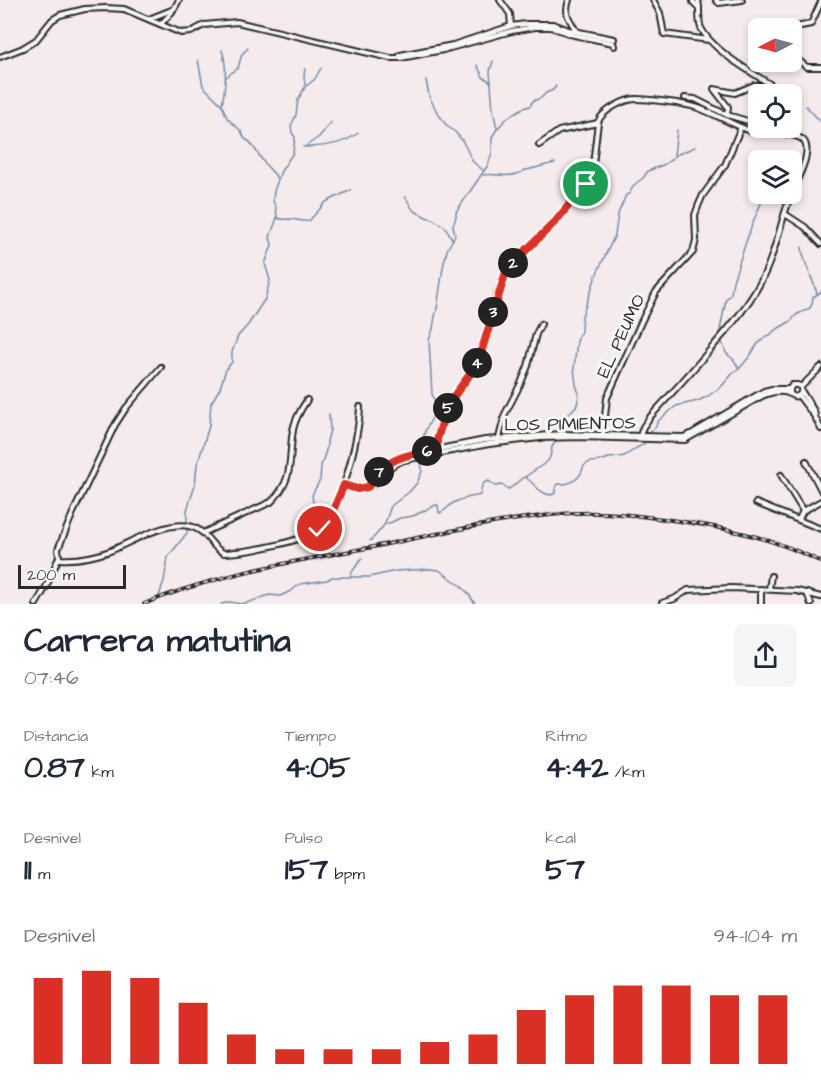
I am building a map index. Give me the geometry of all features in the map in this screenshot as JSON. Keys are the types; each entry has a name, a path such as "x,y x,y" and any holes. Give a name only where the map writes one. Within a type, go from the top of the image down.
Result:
{"street":[{"path":"161,24 179,0"},
{"path":"500,0 510,14 511,26"},
{"path":"569,0 566,9 576,31"},
{"path":"653,0 660,13 664,34 710,40"},
{"path":"693,0 700,8"},
{"path":"698,0 700,27 710,40 725,55 776,88 754,85 735,93 714,89 728,106 726,115"},
{"path":"716,0 719,3 742,0"},
{"path":"802,26 811,24 821,1"},
{"path":"0,57 36,40 52,20 60,15 85,9 106,8 124,9 181,33 191,32 204,25 237,22 390,58 443,50 535,27 551,27 614,46"},
{"path":"148,19 174,9"},
{"path":"400,55 453,45 511,26 543,23 614,39"},
{"path":"802,63 807,67 821,67"},
{"path":"685,98 695,99 726,115 748,121"},
{"path":"438,451 437,440 444,416 451,400 471,373 480,356 506,272 569,206 590,179 594,165 599,118 607,111 629,100 637,99 694,106 758,133 794,136 803,140 806,147 802,170"},
{"path":"539,145 559,131 598,123"},
{"name":"EL PEUMO","path":"602,436 607,398 638,329 656,292 693,252 696,240 695,215 699,204 725,165 741,127"},
{"path":"640,437 650,417 754,295 767,267 788,204"},
{"path":"785,214 804,227 821,244"},
{"path":"498,438 505,414 528,366 536,334 541,324"},
{"path":"36,604 59,557 58,549 113,423 161,367"},
{"path":"790,391 794,397 801,392 821,367"},
{"name":"LOS PIMIENTOS","path":"438,451 498,438 562,434 687,436 764,392 772,389 790,391 792,385 796,384 801,392"},
{"path":"801,392 814,411 821,429"},
{"path":"203,532 271,502 280,494 288,479 293,429 307,400"},
{"path":"59,557 60,559 76,559 96,556 178,525 189,526 203,532 217,550 224,553 272,545 302,537 320,529 330,517 344,485 359,424 360,407"},
{"name":"LOS PIMIENTOS","path":"344,485 357,489 368,487 381,469 401,457 521,439 602,436"},
{"path":"806,460 821,490"},
{"path":"781,475 803,511"},
{"path":"799,519 803,511 821,501"},
{"path":"756,504 821,528"},
{"path":"769,589 771,576"},
{"path":"662,603 691,589 769,589 797,591 821,597"},
{"path":"761,589 761,604"},
{"path":"807,593 811,604"}],"waterway":[{"path":"226,77 238,68 242,54 248,48"},
{"path":"222,50 225,71 222,105"},
{"path":"198,60 203,86 222,105 227,118 241,131 278,180"},
{"path":"493,61 490,71 497,128"},
{"path":"477,65 483,77 491,82"},
{"path":"305,68 305,85"},
{"path":"159,596 168,557 187,533 187,510 195,485 197,464 209,426 211,403 220,388 226,369 232,362 232,352 238,336 265,299 270,280 265,264 272,245 270,237 277,218 273,201 274,191 281,171 293,153 295,137 291,126 296,115 298,100 305,87 315,79 321,68"},
{"path":"426,80 429,96 437,112 447,126 462,140 473,162 483,170"},
{"path":"420,451 425,431 436,405 432,394 429,340 447,250 455,235 453,225 456,212 488,165 492,153 492,137 497,129 507,118 530,106 533,101 541,98 556,86"},
{"path":"806,106 821,122"},
{"path":"306,146 319,137 331,122"},
{"path":"674,156 677,130"},
{"path":"303,147 339,143 358,133"},
{"path":"560,432 565,418 577,405 579,394 574,368 582,316 597,273 615,235 618,214 626,195 648,171 695,147"},
{"path":"483,175 513,175 555,163"},
{"path":"277,218 309,221 326,202 351,190"},
{"path":"405,196 413,210 445,227 453,240"},
{"path":"739,369 726,353 719,334 726,299 731,294 733,281 761,204"},
{"path":"802,247 817,294"},
{"path":"648,434 655,428 658,421 676,406 698,401 721,387 766,336 810,308 813,297 821,292"},
{"path":"312,523 314,508 312,495 320,480 321,466 327,447 330,430 329,414"},
{"path":"525,477 548,461 557,439"},
{"path":"370,541 385,524 413,516 436,505 438,505 439,513 453,503 480,495 483,484 489,481 495,486 503,485 508,489 525,477 540,490 551,495 555,493 558,484 575,480 588,463 624,456 644,444 645,441"},
{"path":"385,523 391,506 417,483 422,471 421,459"},
{"path":"350,577 362,558"},
{"path":"221,604 230,602 241,604 269,595 280,596 300,584 327,580 332,577 369,577 396,571 430,569 439,570 460,585 475,604"}],"railway":[{"path":"144,604 200,584 286,563 484,525 565,514 622,514 705,525 764,539 821,562"}],"route":[{"path":"320,529 330,517 344,485 357,489 368,487 388,463 401,457 437,449 437,440 451,400 471,373 480,356 506,272 556,221 586,184"}]}
